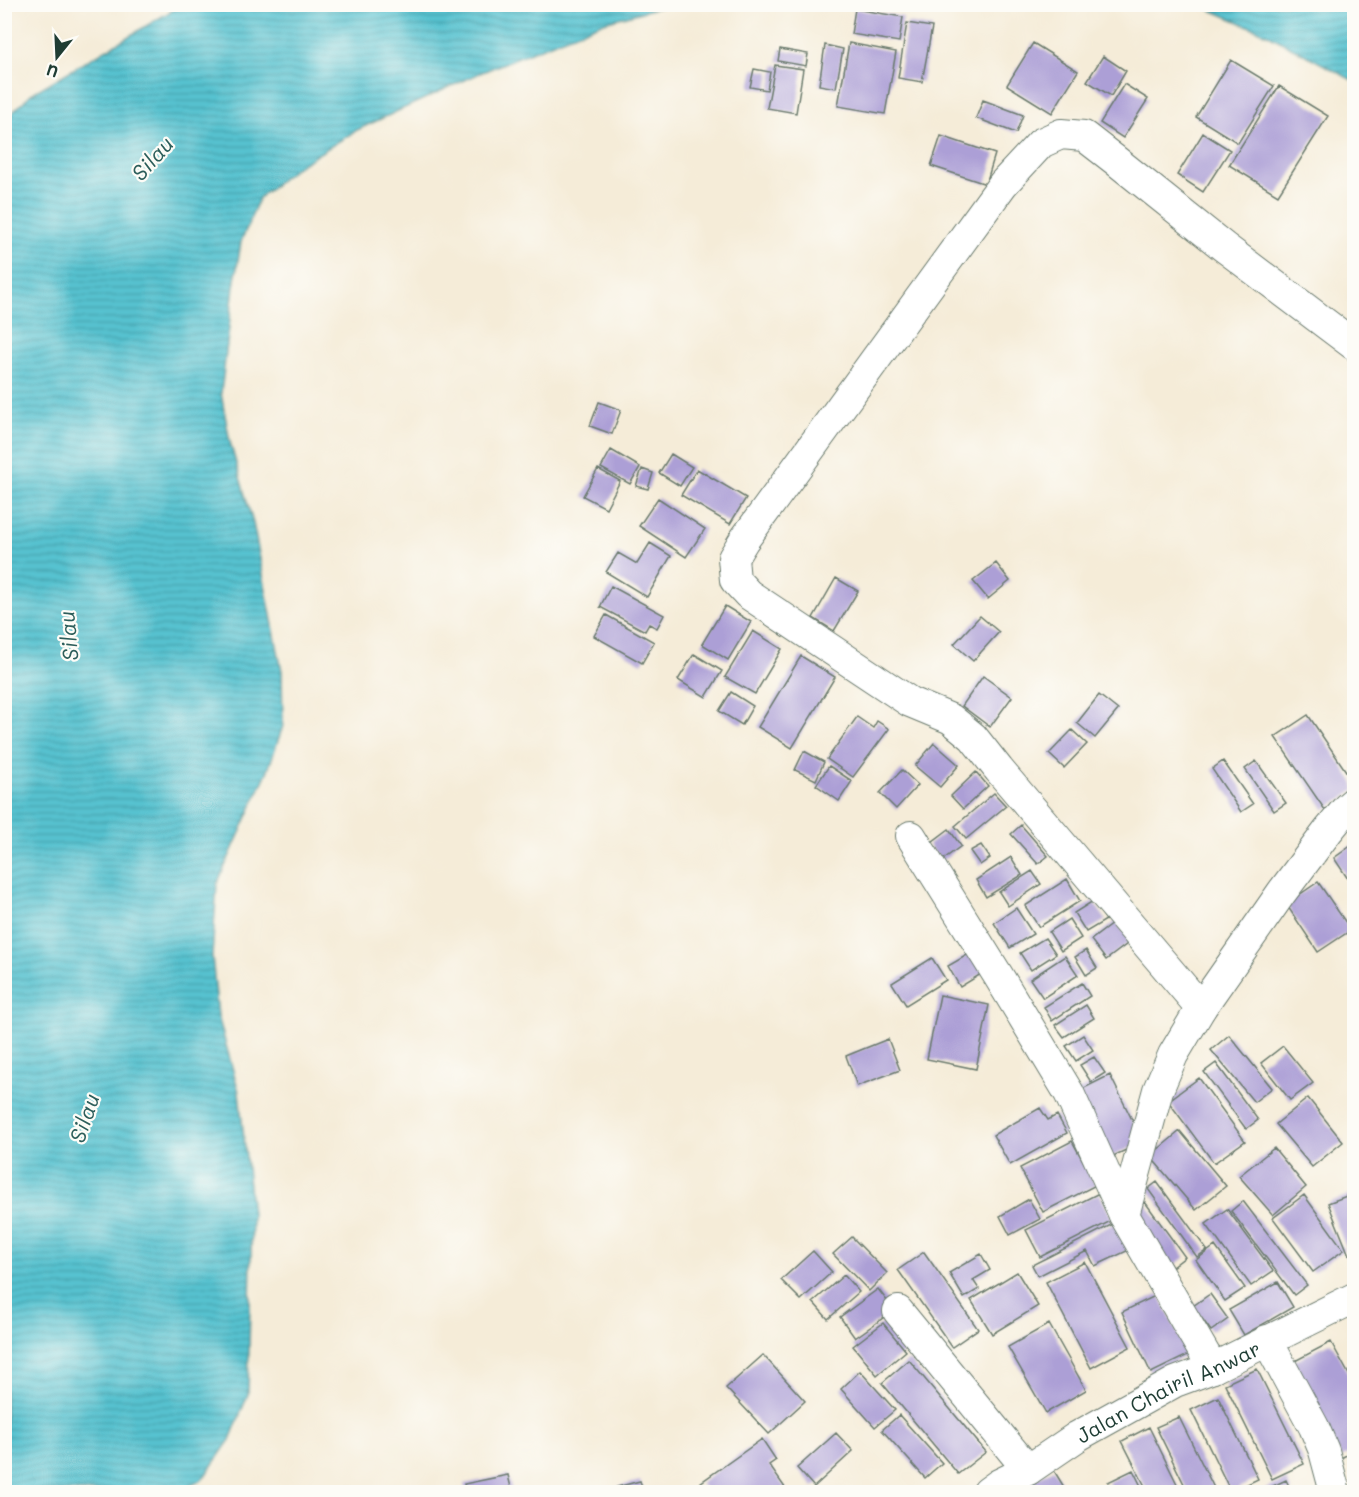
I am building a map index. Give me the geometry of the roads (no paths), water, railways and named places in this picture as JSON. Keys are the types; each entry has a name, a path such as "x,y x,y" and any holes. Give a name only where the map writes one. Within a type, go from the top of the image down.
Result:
{"street":[{"path":"1201,1008 973,737 951,719 910,702 748,594 735,580 733,558 1004,184 1041,143 1060,134 1084,136 1224,247 1354,345"},
{"path":"1124,1215 1158,1090 1173,1055 1201,1008 1282,892 1328,831 1354,802"},
{"path":"911,836 1069,1093 1124,1215 1213,1368"},
{"name":"Jalan Chairil Anwar","path":"988,1492 1028,1470 1077,1436 1175,1382 1213,1368 1354,1298"},
{"path":"898,1311 1028,1470"},
{"path":"1267,1340 1314,1427 1324,1451 1335,1492"}],"water":[{"name":"Silau","path":"183,4 667,5 604,22 480,73 357,130 295,168 259,198 241,242 221,393 230,442 253,523 282,671 283,726 268,770 217,884 212,956 218,1016 239,1092 252,1214 248,1394 230,1440 202,1480 178,1492 5,1492 5,120 31,94"},
{"path":"1199,5 1354,5 1354,81 1265,33"}]}
